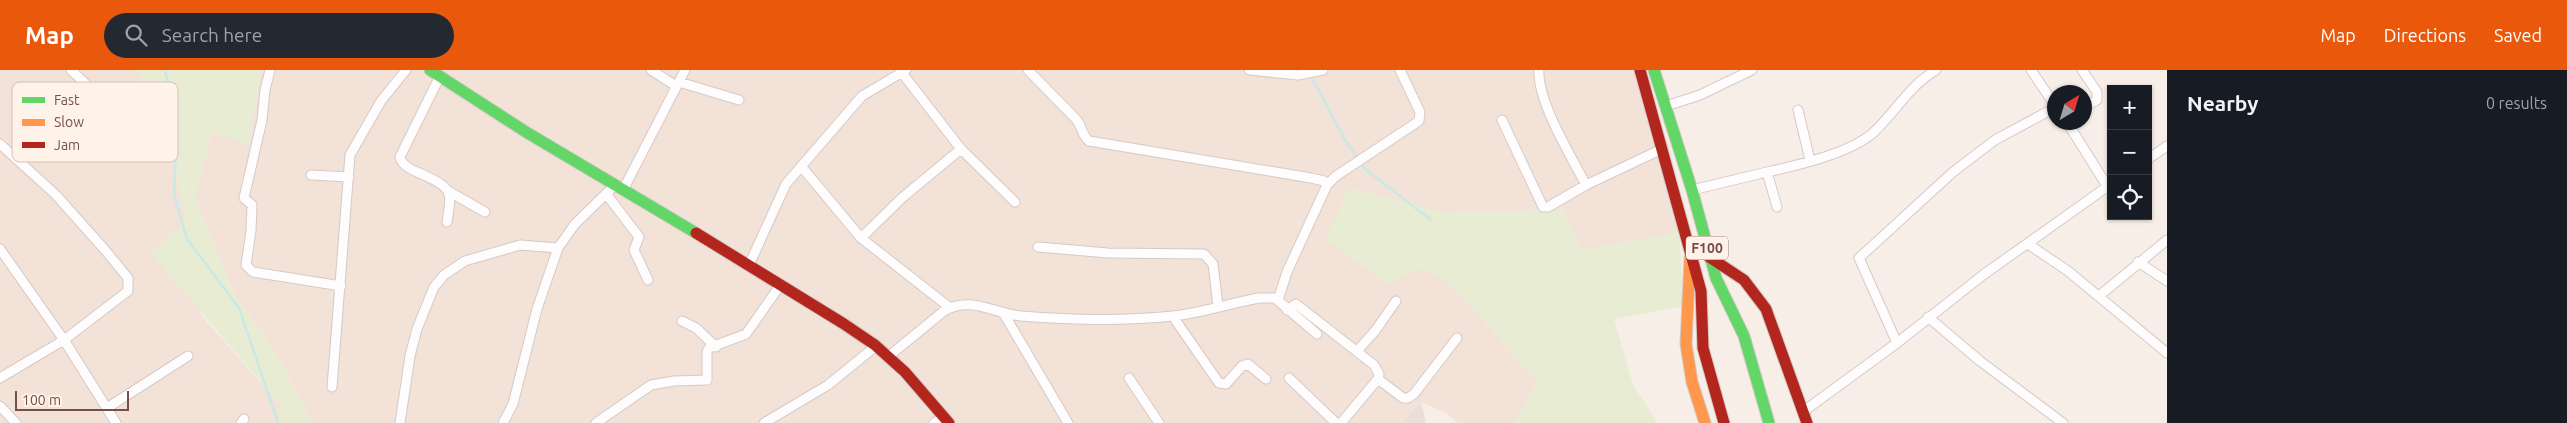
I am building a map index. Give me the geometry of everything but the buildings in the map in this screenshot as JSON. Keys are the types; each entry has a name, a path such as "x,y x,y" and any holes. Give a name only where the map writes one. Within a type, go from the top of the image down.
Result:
{"main road":[{"path":"430,70 439,78 749,265 779,287 842,321 889,356 942,421"},
{"name":"F100","path":"1640,70 1701,291 1704,357 1724,423"},
{"name":"F100","path":"1654,70 1692,190 1709,257 1716,278 1744,336 1769,423"},
{"path":"1690,247 1686,344 1692,382 1705,423"},
{"path":"1709,257 1744,280 1766,309 1807,423"}],"street":[{"path":"71,70 84,82"},
{"path":"270,70 265,90 262,120 244,198 252,205 246,265 253,272 341,286"},
{"path":"332,387 350,155 381,101 406,70"},
{"path":"651,70 678,84 739,100"},
{"path":"503,423 513,404 537,309 558,248 575,224 619,188 685,70"},
{"path":"1028,70 1080,123 1082,134 1089,141 1311,178 1324,181 1327,185"},
{"path":"1249,70 1308,74 1323,70"},
{"path":"1278,300 1288,272 1327,185 1336,176 1419,121 1420,112 1400,70"},
{"path":"1539,70 1540,85 1546,106 1586,185"},
{"path":"1666,106 1700,96 1752,70"},
{"path":"1692,190 1767,172 1852,148 1874,132 1918,81 1936,70"},
{"path":"2031,70 2047,94"},
{"path":"2082,70 2097,92 2097,100 2092,103"},
{"path":"749,265 786,184 862,96 904,71 961,150 1015,202"},
{"path":"439,78 400,157 404,164 444,186 448,191 450,197 447,222"},
{"path":"1798,110 1810,160"},
{"path":"1897,343 1859,258 1953,172 1995,140 2047,112"},
{"path":"1502,120 1543,206 1548,206 1586,185 1662,149"},
{"path":"2072,130 2107,182"},
{"path":"0,144 12,155"},
{"path":"2152,156 2167,146"},
{"path":"861,238 903,197 961,150"},
{"path":"0,378 64,340 128,291 128,278 56,195 20,162"},
{"path":"801,166 861,238 949,307"},
{"path":"1767,172 1777,207"},
{"path":"311,175 349,177"},
{"path":"1804,411 1897,343 1983,275 2107,186"},
{"path":"448,191 485,212"},
{"path":"607,196 639,237 634,250 648,280"},
{"path":"2099,296 2167,240"},
{"path":"2028,244 2099,296 2167,353"},
{"path":"400,423 410,356 417,329 434,287 444,275 465,261 520,245 558,248"},
{"path":"1038,247 1108,253 1204,254 1213,264 1218,306"},
{"path":"0,249 64,340 116,423"},
{"path":"2138,262 2167,281"},
{"path":"596,423 651,385 674,381 707,380 707,352 709,348 716,347 746,334 779,287"},
{"path":"889,356 949,307 976,305 1004,314 1105,320 1175,316 1259,298 1278,300 1287,310 1317,334"},
{"path":"1357,351 1375,331 1396,301"},
{"path":"1287,310 1296,304 1357,351 1377,370 1378,379 1341,423"},
{"path":"1004,314 1068,423"},
{"path":"1175,316 1176,321 1219,383 1226,384 1242,366 1248,364 1266,379"},
{"path":"1928,317 1980,361 2063,423"},
{"path":"682,321 696,328 716,347"},
{"path":"1378,379 1404,398 1408,398 1457,338"},
{"path":"764,423 828,385 876,346"},
{"path":"107,408 188,356"},
{"path":"1129,378 1159,423"},
{"path":"1289,378 1336,423"},
{"path":"0,406 16,423"}],"shaded area":[{"path":"0,70 138,70 143,82 12,82 12,162 173,162 186,221 201,315 280,404 280,423 0,423"},
{"path":"261,70 1638,70 1670,148 1679,233 1581,250 1562,207 1526,211 1441,212 1349,188 1424,267 1454,288 1537,381 1515,423 1458,423 1445,412 1421,402 1402,423 312,423 272,346 234,294 195,197 212,132 248,144"},
{"path":"1421,402 1426,423 1402,423"}],"green space":[{"path":"138,70 261,70 248,145 212,132 195,197 234,294 272,346 312,423 280,423 280,404 151,254 186,221 173,162 178,162 178,82 143,82"},
{"path":"1349,188 1441,212 1525,211 1562,207 1581,250 1679,233 1684,306 1614,319 1633,385 1658,423 1515,423 1537,381 1454,288 1424,267 1388,284 1325,239"}],"waterway":[{"path":"165,70 168,82"},
{"path":"1311,76 1345,140 1365,169 1431,220"},
{"path":"175,162 174,194 187,239 239,308 278,423"}],"traffic: fast":[{"path":"430,70 526,132 696,233"},
{"path":"1654,70 1692,190 1716,278 1744,336 1769,423"}],"traffic: slow":[{"path":"1690,258 1686,344 1692,382 1705,423"}],"traffic: jam":[{"path":"1640,70 1701,291 1703,348 1724,423"},
{"path":"696,233 875,345 905,372 949,423"},
{"path":"1709,257 1744,280 1766,309 1807,423"}]}
